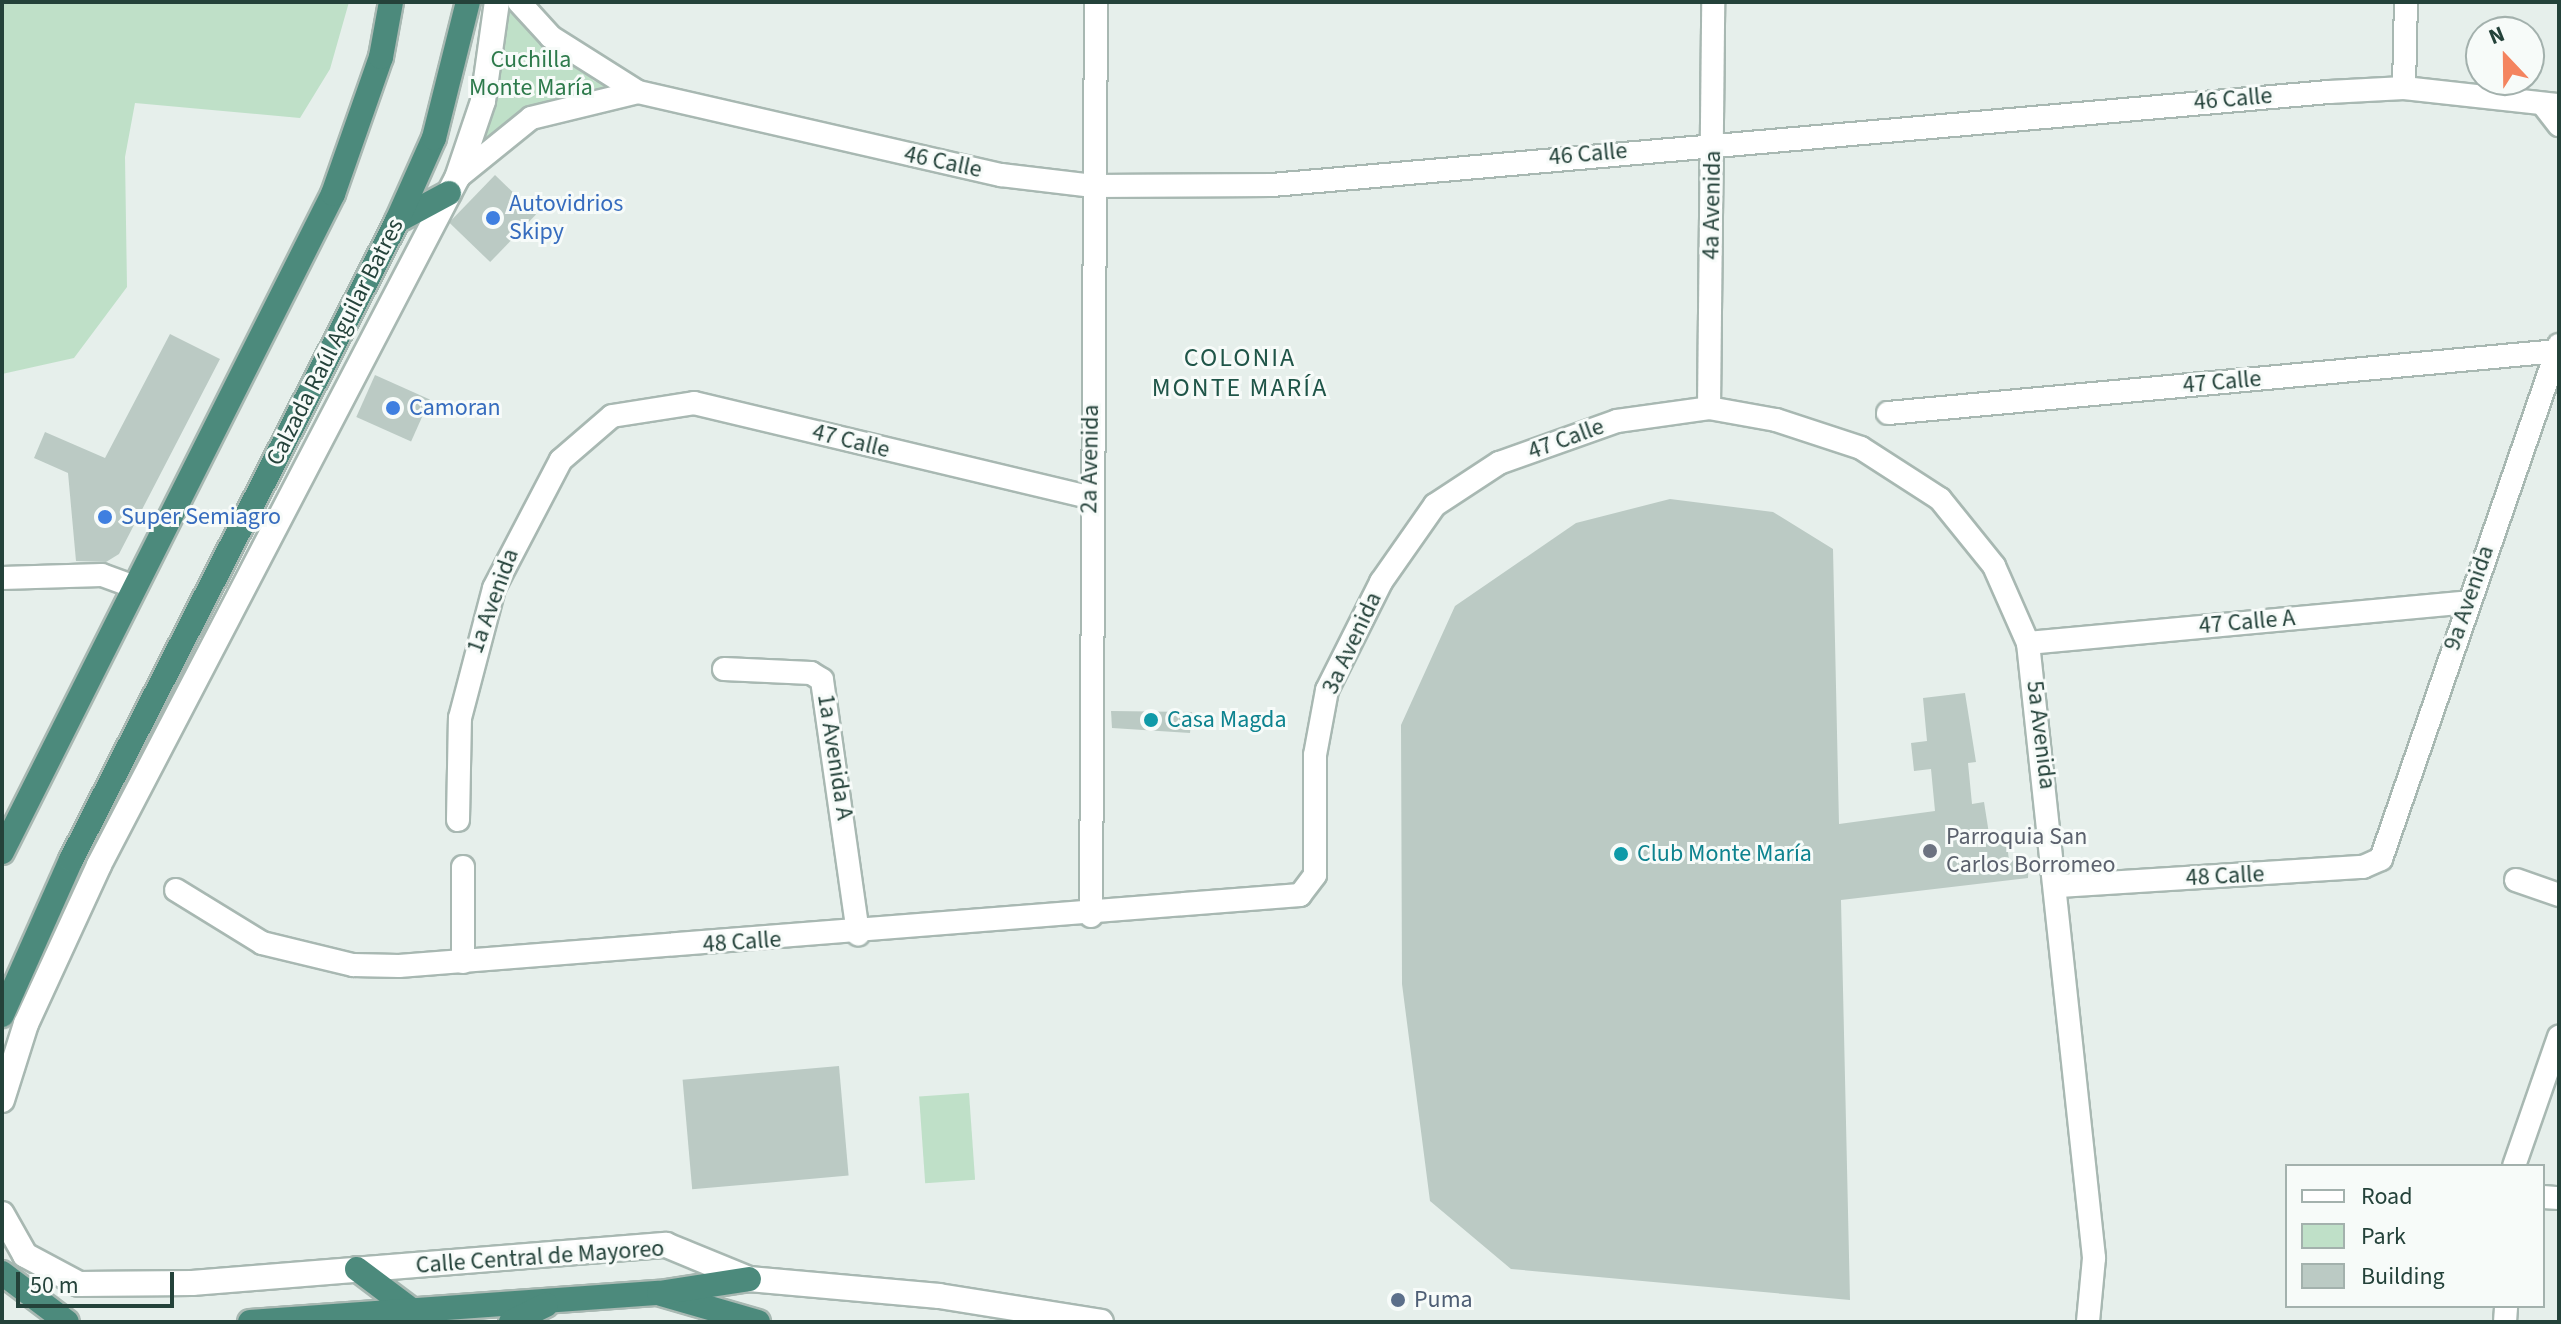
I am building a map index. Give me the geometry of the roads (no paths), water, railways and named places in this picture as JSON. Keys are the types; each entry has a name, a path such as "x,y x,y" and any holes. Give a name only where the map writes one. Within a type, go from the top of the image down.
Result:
{"highway":[{"path":"2,852 333,194 381,57 391,2"},
{"name":"Calzada Raúl Aguilar Batres","path":"2,1015 71,860 397,221 434,138 468,2"},
{"path":"397,221 453,185"},
{"path":"357,1269 413,1311"},
{"path":"2,1273 67,1322"},
{"path":"250,1322 659,1293 749,1279"},
{"path":"659,1293 731,1320 758,1322"},
{"path":"511,1322 559,1299"}],"street":[{"path":"2,1100 26,1024 99,865 453,185 483,101 497,2"},
{"name":"46 Calle","path":"519,2 551,37 638,92 972,169 1093,186 1272,185 1712,143 2404,88 2552,106 2559,125"},
{"name":"2a Avenida","path":"1091,916 1089,497 1096,2"},
{"name":"4a Avenida","path":"1709,408 1713,2"},
{"path":"2404,88 2406,2"},
{"name":"46 Calle","path":"453,185 531,118 638,92"},
{"name":"47 Calle","path":"1888,413 2558,348"},
{"name":"9a Avenida","path":"2385,853 2466,602 2558,348"},
{"name":"47 Calle","path":"612,416 694,403 1089,497"},
{"name":"47 Calle","path":"1499,463 1617,421 1709,408 1776,420"},
{"name":"1a Avenida","path":"458,820 460,718 494,588 561,460 612,416"},
{"name":"5a Avenida","path":"1776,420 1861,448 1940,499 1994,566 2028,643 2059,886 2094,1258 2088,1322"},
{"name":"3a Avenida","path":"1315,875 1315,755 1338,661 1399,551 1435,505 1499,463"},
{"path":"2,578 102,575 135,587"},
{"name":"47 Calle A","path":"2028,643 2466,602"},
{"name":"1a Avenida A","path":"724,669 811,673 822,680 858,934"},
{"name":"48 Calle","path":"2059,886 2363,867 2385,853"},
{"path":"463,867 463,962"},
{"name":"48 Calle","path":"176,890 262,943 353,965 463,962 1091,916 1300,895 1315,875"},
{"path":"2516,880 2559,895"},
{"path":"2515,1164 2559,1037"},
{"name":"Calle Central de Mayoreo","path":"2,1214 25,1255 79,1284 357,1269 666,1245 749,1279 939,1296 1101,1322"}],"place":[{"name":"Autovidrios Skipy","path":"493,218"},
{"name":"Camoran","path":"393,408"},
{"name":"Super Semiagro","path":"105,517"},
{"name":"Casa Magda","path":"1151,720"},
{"name":"Parroquia San Carlos Borromeo","path":"1930,851"},
{"name":"Club Monte María","path":"1621,854"},
{"name":"Puma","path":"1398,1300"}],"district":[{"name":"COLONIA MONTE MARÍA","path":"1240,373"}],"park label":[{"name":"Cuchilla Monte María","path":"531,74"}]}
